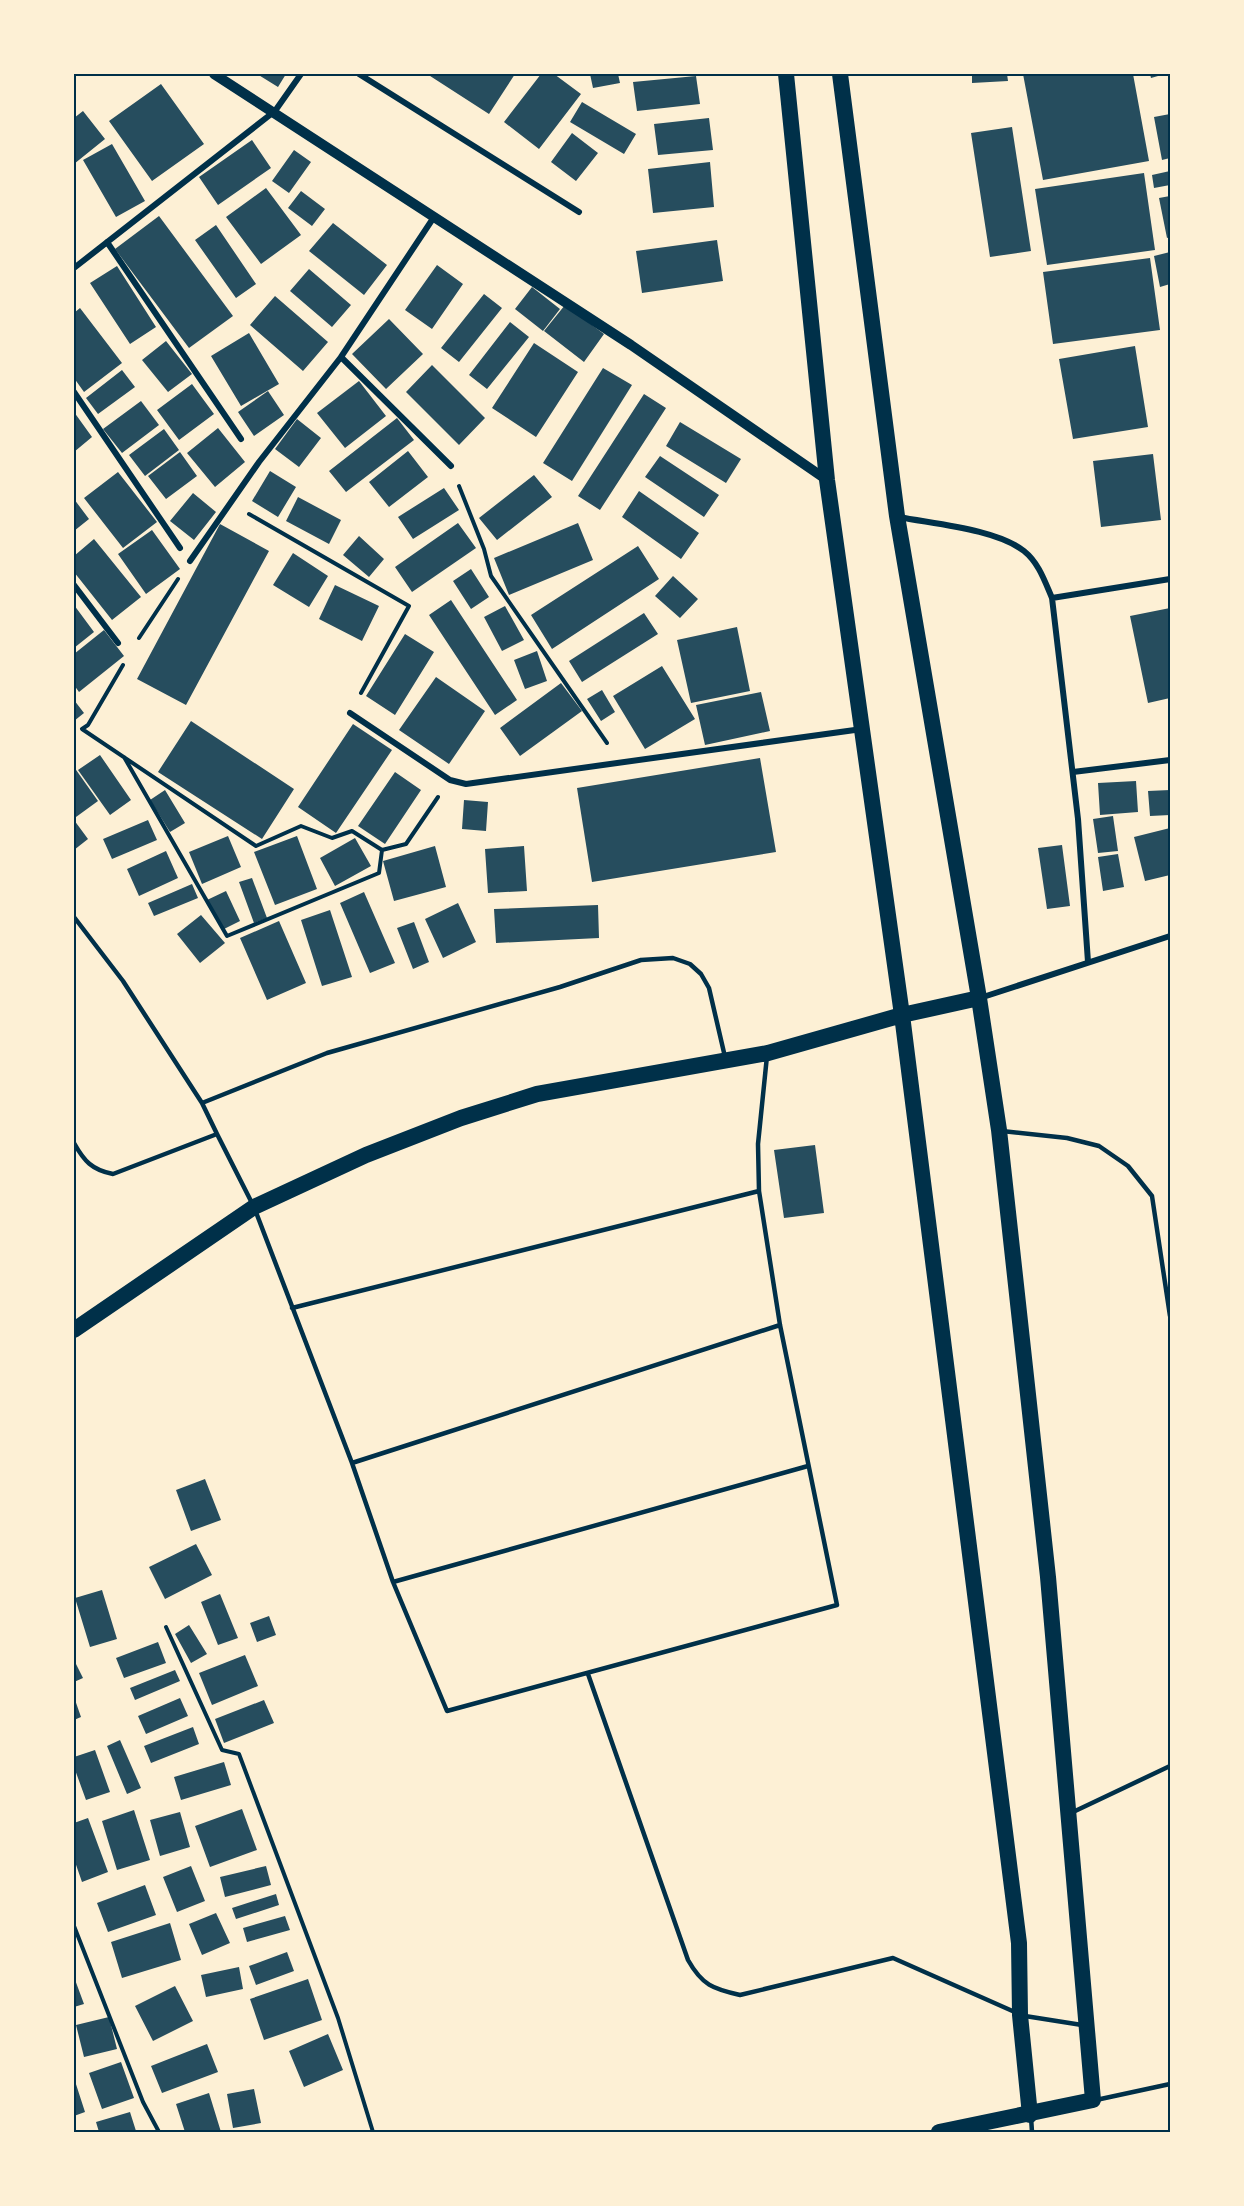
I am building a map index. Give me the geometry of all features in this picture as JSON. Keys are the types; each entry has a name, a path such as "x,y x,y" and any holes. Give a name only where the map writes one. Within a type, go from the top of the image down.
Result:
{"highway":[{"path":"786,74 827,480 902,1015 1019,1943 1020,2015 1030,2115"},
{"path":"840,74 897,516 979,998 999,1130 1047,1565 1093,2100 939,2133"},
{"path":"74,1330 254,1207 366,1155 461,1118 526,1097 726,1063 902,1015 979,998"}],"street":[{"path":"214,74 275,111 631,345 827,480"},
{"path":"74,268 275,111 301,74"},
{"path":"359,74 579,212"},
{"path":"190,561 230,503 341,357 434,217"},
{"path":"107,242 241,439"},
{"path":"341,357 451,466"},
{"path":"74,392 180,548"},
{"path":"897,516 996,537 1024,551 1040,570 1052,598 1073,772 1088,962"},
{"path":"1052,598 1170,579"},
{"path":"74,585 118,643"},
{"path":"350,712 450,780 466,784 862,728"},
{"path":"1073,772 1170,760"},
{"path":"979,998 1170,936"}],"lane":[{"path":"74,917 123,981 202,1103 254,1207 352,1463 393,1582 447,1711 837,1605 780,1325 759,1191 758,1144 768,1053"},
{"path":"202,1103 327,1053 560,987 641,960 673,958 690,964 701,974 709,988 726,1063"},
{"path":"999,1130 1067,1138 1099,1146 1128,1166 1152,1196 1170,1316"},
{"path":"74,1143 83,1160 95,1170 113,1174 217,1134"},
{"path":"292,1308 759,1191"},
{"path":"352,1463 780,1325"},
{"path":"393,1582 808,1466"},
{"path":"588,1674 688,1960 697,1977 715,1989 740,1995 893,1958 1020,2015 1087,2025"},
{"path":"1070,1813 1170,1766"},
{"path":"1093,2100 1170,2084"},
{"path":"1030,2115 1032,2133"}],"path":[{"path":"451,466 484,549 491,576 621,763"},
{"path":"230,503 408,606 350,712"},
{"path":"82,729 256,846 300,826 332,838 352,831 382,849 406,844 450,780"},
{"path":"123,755 227,936 379,873 382,849"},
{"path":"166,1627 222,1750 239,1754 338,2018 373,2133"},
{"path":"74,1926 143,2102 159,2133"}],"building":[{"path":"257,74 286,74 278,87"},
{"path":"427,74 515,74 489,114"},
{"path":"541,74 554,74 581,94 539,149 504,122"},
{"path":"590,74 618,74 620,83 593,88"},
{"path":"972,74 1007,74 1008,81 972,83"},
{"path":"1023,74 1133,74 1149,161 1043,180"},
{"path":"1150,74 1165,74 1151,78"},
{"path":"696,76 700,104 637,111 633,82"},
{"path":"161,84 204,144 152,181 109,121"},
{"path":"582,102 636,134 624,154 570,122"},
{"path":"83,111 105,139 74,164 74,118"},
{"path":"1170,114 1170,158 1162,160 1154,117"},
{"path":"709,118 713,150 658,155 654,124"},
{"path":"1012,127 1031,251 990,257 971,133"},
{"path":"572,133 598,153 576,181 551,162"},
{"path":"252,140 271,168 218,205 199,177"},
{"path":"112,144 145,201 116,217 83,160"},
{"path":"294,150 311,162 289,193 272,181"},
{"path":"710,162 714,207 653,213 648,169"},
{"path":"1170,171 1170,185 1154,188 1152,175"},
{"path":"1144,173 1155,250 1047,265 1035,189"},
{"path":"266,188 301,235 261,264 226,217"},
{"path":"301,191 325,209 312,226 288,208"},
{"path":"1170,196 1170,237 1167,238 1159,198"},
{"path":"159,216 233,316 189,348 115,249"},
{"path":"333,223 387,265 364,295 309,251"},
{"path":"216,225 256,284 236,298 195,240"},
{"path":"717,240 723,281 642,293 636,251"},
{"path":"1170,252 1170,284 1160,287 1154,256"},
{"path":"1150,258 1160,330 1053,344 1043,272"},
{"path":"437,265 463,284 432,329 405,310"},
{"path":"117,266 156,327 130,344 90,283"},
{"path":"309,269 351,305 332,327 290,291"},
{"path":"532,287 560,309 543,331 515,309"},
{"path":"484,294 502,308 459,362 441,348"},
{"path":"275,296 328,342 303,371 250,325"},
{"path":"565,305 604,334 584,362 544,331"},
{"path":"80,308 122,363 84,392 74,378 74,313"},
{"path":"389,319 423,354 386,389 352,354"},
{"path":"510,322 529,337 487,389 469,375"},
{"path":"249,333 279,384 241,406 211,356"},
{"path":"166,341 192,374 168,392 142,360"},
{"path":"534,343 578,372 536,437 492,408"},
{"path":"1135,346 1148,427 1073,439 1059,359"},
{"path":"432,365 485,418 459,445 406,392"},
{"path":"603,368 632,385 572,481 543,463"},
{"path":"122,370 135,387 98,414 86,398"},
{"path":"359,381 386,416 345,448 317,413"},
{"path":"192,384 214,414 179,440 157,410"},
{"path":"268,391 284,415 254,436 238,412"},
{"path":"644,394 666,408 600,510 578,496"},
{"path":"141,401 159,425 122,453 103,429"},
{"path":"74,412 92,437 74,452"},
{"path":"397,418 414,440 346,492 329,471"},
{"path":"297,419 321,438 299,467 275,449"},
{"path":"680,422 741,459 726,483 666,446"},
{"path":"218,428 245,462 215,487 187,453"},
{"path":"164,429 179,450 145,476 129,455"},
{"path":"408,451 428,477 389,507 369,482"},
{"path":"180,452 197,476 166,499 148,476"},
{"path":"1153,454 1161,520 1101,527 1093,461"},
{"path":"660,456 719,495 704,517 645,477"},
{"path":"270,471 296,487 278,517 252,501"},
{"path":"118,472 157,522 123,548 84,498"},
{"path":"534,475 552,497 497,540 479,518"},
{"path":"444,488 459,510 413,539 398,517"},
{"path":"639,491 699,533 681,559 622,517"},
{"path":"193,493 216,512 194,540 170,521"},
{"path":"298,497 341,520 329,544 286,521"},
{"path":"74,499 89,519 74,531"},
{"path":"458,523 476,548 412,592 395,567"},
{"path":"578,523 593,560 509,595 494,558"},
{"path":"220,524 269,551 186,705 137,679"},
{"path":"152,530 180,569 146,594 118,554"},
{"path":"359,536 384,559 369,577 343,555"},
{"path":"94,539 141,597 112,620 74,572 74,556"},
{"path":"638,546 659,579 552,649 531,615"},
{"path":"293,553 328,576 309,607 273,585"},
{"path":"471,569 489,597 471,609 453,581"},
{"path":"673,576 698,599 680,618 655,596"},
{"path":"335,585 379,606 362,641 319,619"},
{"path":"451,600 517,700 495,715 429,615"},
{"path":"74,605 94,632 74,648"},
{"path":"505,606 524,640 502,651 484,617"},
{"path":"1170,608 1170,698 1148,703 1130,616"},
{"path":"644,613 658,634 582,682 569,661"},
{"path":"737,627 750,691 691,703 677,640"},
{"path":"104,630 124,656 79,692 74,685 74,654"},
{"path":"405,634 434,652 395,715 366,696"},
{"path":"537,651 547,681 525,689 514,660"},
{"path":"662,666 695,719 645,749 613,696"},
{"path":"436,677 485,711 449,764 399,730"},
{"path":"561,683 582,711 520,756 500,728"},
{"path":"602,690 615,712 601,721 587,699"},
{"path":"761,692 770,731 705,745 696,705"},
{"path":"74,700 84,713 74,721"},
{"path":"191,721 294,789 262,839 158,772"},
{"path":"353,724 392,750 336,833 298,807"},
{"path":"100,755 131,800 110,815 78,770"},
{"path":"760,758 776,852 592,882 577,788"},
{"path":"74,767 98,801 76,817 74,814"},
{"path":"395,772 421,790 385,844 358,826"},
{"path":"1136,781 1138,812 1100,815 1098,783"},
{"path":"165,790 185,823 170,832 150,800"},
{"path":"1170,790 1170,815 1150,816 1148,791"},
{"path":"464,800 488,802 486,831 462,829"},
{"path":"1113,816 1118,851 1098,853 1093,819"},
{"path":"74,820 88,839 74,850"},
{"path":"148,820 157,840 112,859 103,839"},
{"path":"1170,828 1170,875 1145,881 1134,837"},
{"path":"228,836 241,867 202,884 189,852"},
{"path":"297,836 317,889 275,905 254,852"},
{"path":"355,838 371,866 335,886 320,858"},
{"path":"1062,845 1070,906 1047,909 1038,848"},
{"path":"435,846 446,887 394,901 383,861"},
{"path":"524,846 527,891 488,893 485,849"},
{"path":"166,851 178,878 139,896 127,869"},
{"path":"1118,854 1124,887 1103,891 1098,857"},
{"path":"252,878 267,918 254,923 239,882"},
{"path":"192,884 198,898 154,916 148,903"},
{"path":"226,891 240,921 222,930 207,900"},
{"path":"364,892 395,963 370,973 340,903"},
{"path":"458,903 476,942 443,958 425,919"},
{"path":"598,905 599,938 496,943 494,909"},
{"path":"330,910 352,977 322,986 301,920"},
{"path":"201,915 225,943 200,963 177,934"},
{"path":"279,921 306,983 267,1000 240,938"},
{"path":"414,922 429,962 413,969 397,928"},
{"path":"815,1145 824,1213 784,1218 774,1150"},
{"path":"205,1479 221,1520 191,1531 176,1490"},
{"path":"196,1544 212,1575 165,1599 149,1567"},
{"path":"102,1590 117,1639 90,1647 75,1598"},
{"path":"220,1594 238,1638 218,1645 201,1602"},
{"path":"269,1616 276,1635 257,1642 250,1623"},
{"path":"189,1625 207,1654 191,1663 175,1634"},
{"path":"158,1642 166,1663 124,1678 116,1658"},
{"path":"245,1655 258,1686 212,1705 199,1673"},
{"path":"74,1660 83,1678 74,1682"},
{"path":"175,1670 180,1681 135,1700 130,1688"},
{"path":"74,1697 81,1717 74,1720"},
{"path":"180,1698 188,1716 146,1734 138,1716"},
{"path":"264,1700 274,1723 224,1743 215,1719"},
{"path":"193,1727 199,1744 151,1763 144,1746"},
{"path":"120,1740 141,1788 127,1794 107,1746"},
{"path":"95,1750 110,1792 86,1800 74,1767 74,1757"},
{"path":"224,1762 231,1785 181,1800 174,1777"},
{"path":"242,1809 257,1850 210,1867 195,1826"},
{"path":"134,1810 150,1860 117,1870 102,1821"},
{"path":"180,1812 190,1847 160,1856 150,1820"},
{"path":"88,1818 108,1872 82,1882 74,1859 74,1823"},
{"path":"191,1866 205,1901 177,1912 163,1877"},
{"path":"266,1866 271,1885 225,1897 220,1877"},
{"path":"145,1885 156,1915 108,1932 97,1903"},
{"path":"276,1894 279,1905 236,1919 232,1908"},
{"path":"216,1913 230,1943 202,1955 189,1924"},
{"path":"285,1916 290,1930 247,1942 243,1928"},
{"path":"170,1923 181,1960 122,1978 111,1942"},
{"path":"287,1952 294,1971 256,1985 249,1966"},
{"path":"239,1967 243,1989 206,1997 201,1975"},
{"path":"74,1977 84,2004 74,2007"},
{"path":"308,1979 322,2020 264,2040 250,1999"},
{"path":"175,1986 193,2021 153,2041 135,2006"},
{"path":"109,2017 117,2049 84,2057 76,2025"},
{"path":"328,2034 343,2070 304,2087 289,2051"},
{"path":"207,2044 218,2072 162,2093 151,2066"},
{"path":"121,2062 134,2098 102,2109 89,2073"},
{"path":"74,2078 85,2112 74,2116"},
{"path":"254,2089 261,2123 233,2128 227,2094"},
{"path":"209,2093 221,2132 185,2132 176,2104"},
{"path":"130,2112 136,2131 99,2132 96,2122"}]}
